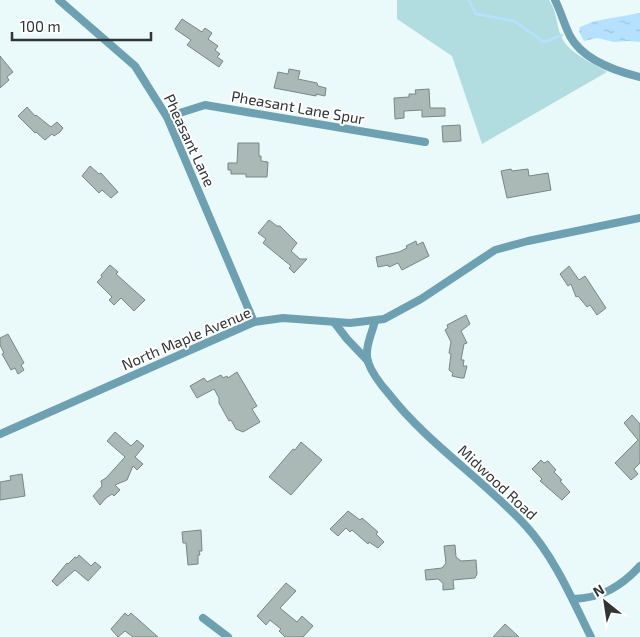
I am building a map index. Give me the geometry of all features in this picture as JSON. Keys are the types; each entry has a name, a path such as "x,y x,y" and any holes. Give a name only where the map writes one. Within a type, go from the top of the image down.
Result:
{"street":[{"name":"Pheasant Lane","path":"59,0 135,66 167,117 254,322"},
{"path":"555,0 571,37 588,55 612,68 640,78"},
{"name":"Pheasant Lane Spur","path":"167,117 205,105 425,142"},
{"name":"North Maple Avenue","path":"0,434 254,322 283,318 350,323 384,319 420,299 495,250 528,241 640,218"},
{"path":"368,361 367,349 375,321"},
{"name":"Midwood Road","path":"334,322 368,361 379,382 404,412 526,526 549,557 592,637"},
{"path":"572,599 591,598 603,594 623,581 640,566"},
{"path":"203,618 228,637"}],"shaded area":[{"path":"397,0 549,0 563,40 567,45 577,54 607,72 482,144 452,56 397,19"}],"water":[{"path":"640,13 640,42 614,42 597,38 584,41 579,31 580,27 595,21"}],"building":[{"path":"182,19 202,32 205,28 212,33 208,39 218,46 215,50 220,54 217,57 223,61 219,67 187,45 191,40 175,29"},
{"path":"0,56 13,72 7,77 9,80 0,88"},
{"path":"289,69 300,71 298,79 317,83 318,86 326,88 325,96 274,88 278,72 288,74"},
{"path":"429,89 430,108 445,108 445,116 422,117 422,110 404,111 404,118 395,119 394,98 409,97 409,94 416,94 415,90"},
{"path":"27,107 35,116 51,127 57,122 63,128 54,136 52,134 45,140 18,116"},
{"path":"460,125 461,141 443,142 442,126"},
{"path":"238,143 259,143 261,161 268,162 267,177 246,177 246,174 231,174 231,170 228,170 228,163 237,163"},
{"path":"90,166 99,174 101,173 118,192 111,198 102,190 99,193 82,176"},
{"path":"511,169 512,171 528,169 529,176 548,173 551,190 507,198 501,171"},
{"path":"269,220 280,226 297,243 291,251 300,259 307,259 294,273 289,268 291,266 263,243 266,239 258,233"},
{"path":"416,241 417,245 423,242 429,256 402,270 398,263 389,267 388,265 378,267 376,257 399,252"},
{"path":"110,265 118,272 116,274 145,300 134,311 121,298 114,305 109,300 112,297 97,282"},
{"path":"569,266 579,280 585,276 606,308 597,315 590,305 587,307 578,296 576,297 571,284 568,286 560,274"},
{"path":"466,315 470,324 461,331 467,343 464,344 461,360 464,360 463,366 467,366 464,378 461,378 452,376 453,373 449,370 451,342 445,330 448,328 447,325"},
{"path":"8,334 24,363 21,365 24,370 18,374 15,368 11,370 2,354 4,353 0,345 0,338"},
{"path":"237,372 257,406 252,409 260,422 243,432 236,429 231,420 229,421 214,389 197,398 190,386 204,378 207,382 221,375 223,378 227,376 228,378"},
{"path":"632,415 640,424 640,463 634,469 638,474 631,480 615,463 638,440 624,423"},
{"path":"115,432 131,446 137,440 144,446 135,457 143,464 137,470 133,466 127,480 115,485 120,490 114,496 112,494 106,498 100,505 93,496 102,486 101,481 125,457 107,441"},
{"path":"301,442 322,460 291,495 269,477"},
{"path":"541,460 544,463 548,461 556,470 554,472 562,480 560,481 570,492 562,500 540,481 542,479 532,469"},
{"path":"22,474 25,496 0,500 0,482 11,480 10,476"},
{"path":"348,511 360,520 362,518 378,532 376,534 384,542 378,548 369,542 368,544 352,530 350,532 346,528 338,536 330,529"},
{"path":"201,530 202,551 199,551 198,564 188,565 186,543 183,543 182,532"},
{"path":"455,545 456,557 461,561 476,560 477,574 475,578 453,580 454,589 443,590 443,583 438,579 426,580 425,570 442,568 446,563 444,546"},
{"path":"79,555 91,566 95,562 101,567 88,581 75,570 57,586 52,581 67,563"},
{"path":"286,583 296,591 280,608 297,622 302,616 313,626 303,637 285,637 279,631 281,629 270,620 266,625 257,616"},
{"path":"125,613 128,616 131,613 158,637 133,637 125,631 118,637 111,629"},
{"path":"505,624 519,637 493,637"}],"waterway":[{"path":"469,0 476,14 514,21 544,42 562,35"}]}
